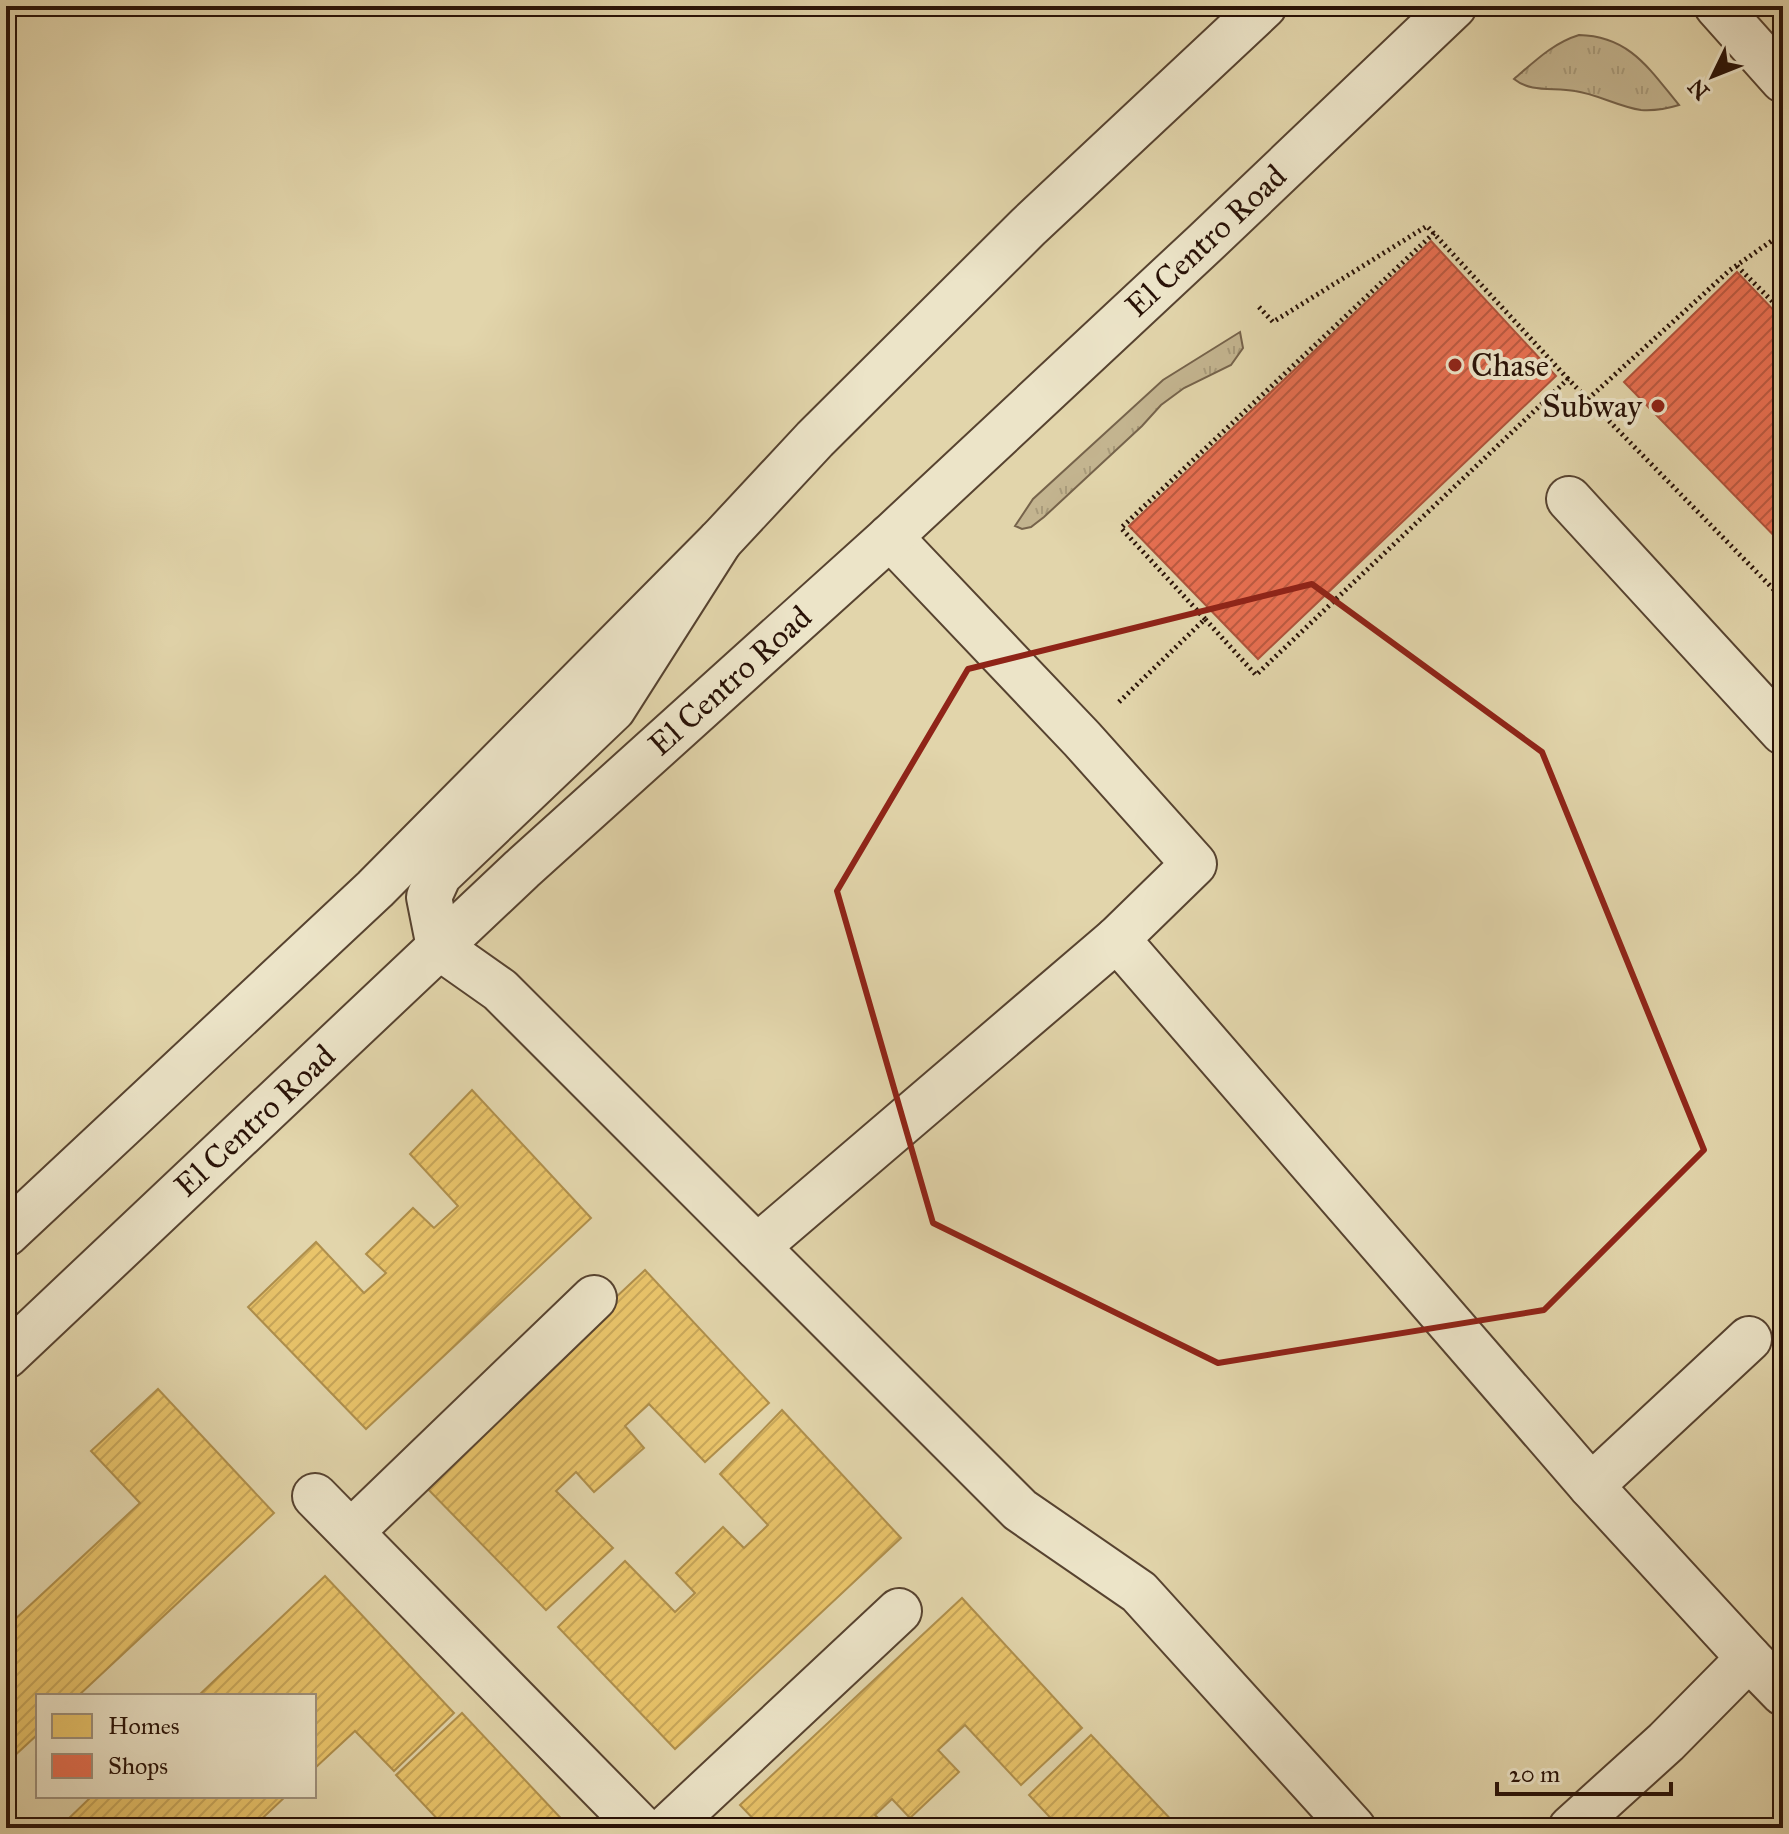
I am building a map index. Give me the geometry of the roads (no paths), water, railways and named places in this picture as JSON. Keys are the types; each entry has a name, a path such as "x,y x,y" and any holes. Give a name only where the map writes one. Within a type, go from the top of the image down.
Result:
{"street":[{"path":"6,1234 375,889 720,541 815,439 1028,227 1264,6"},
{"name":"El Centro Road","path":"6,1356 522,869 890,537 1454,6"},
{"path":"1717,6 1783,80"},
{"path":"1569,499 1783,732"},
{"path":"757,1247 1117,939 1194,864 1082,739 890,537"},
{"path":"720,541 613,709 439,875 429,897 439,947 500,990 1020,1510 1139,1592 1353,1828"},
{"path":"1117,939 1591,1486 1783,1693"},
{"path":"351,1532 594,1298"},
{"path":"1591,1486 1749,1339"},
{"path":"315,1496 641,1828"},
{"path":"667,1828 899,1611"},
{"path":"1571,1828 1666,1742 1749,1658"}],"place":[{"name":"Chase","path":"1455,365"},
{"name":"Subway","path":"1658,406"}]}
